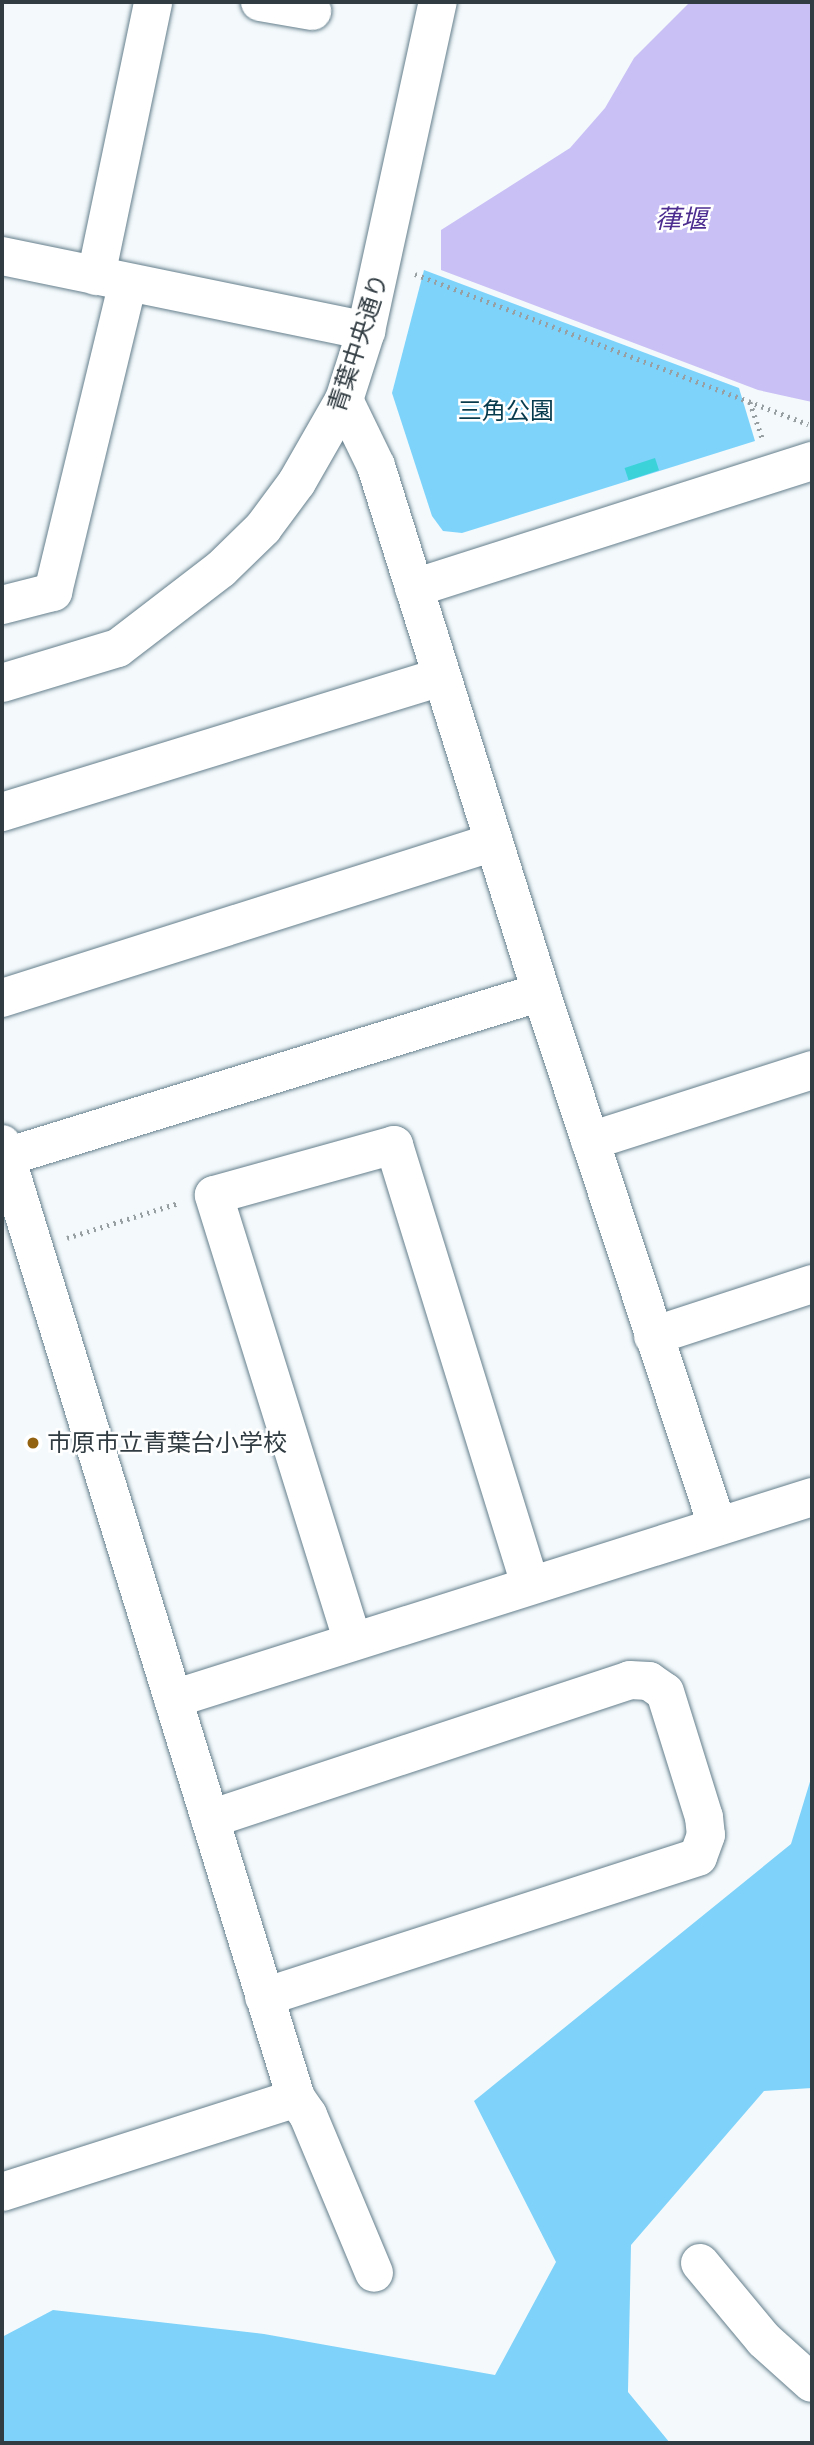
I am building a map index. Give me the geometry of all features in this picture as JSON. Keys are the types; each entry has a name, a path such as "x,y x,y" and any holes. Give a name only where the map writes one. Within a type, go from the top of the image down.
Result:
{"street":[{"path":"2,605 53,592 112,279 153,2"},
{"path":"260,2 312,11"},
{"name":"青葉中央通り","path":"2,683 118,648 167,614 262,528 298,482 344,400 366,331 384,263 438,2"},
{"path":"3,263 112,279 366,331"},
{"path":"344,400 376,466 541,992 717,1525"},
{"path":"414,588 812,461"},
{"path":"2,812 442,677"},
{"path":"2,998 494,842"},
{"path":"374,2273 308,2115 296,2098 4,1150 541,992"},
{"path":"590,1141 812,1070"},
{"path":"352,1639 214,1195 394,1145 530,1583"},
{"path":"653,1336 812,1284"},
{"path":"173,1699 352,1639 812,1497"},
{"path":"210,1819 630,1680 649,1681 665,1692 704,1817 706,1835 698,1857 264,1997"},
{"path":"2,2192 296,2098"},
{"path":"700,2263 764,2340 812,2383"}],"path":[{"path":"384,263 792,414 812,430"},
{"path":"34,1248 214,1195"}],"green space":[{"name":"三角公園","path":"424,270 739,388 755,441 462,533 443,531 432,516 392,393"}],"shaded area":[{"path":"812,1775 812,2088 764,2091 631,2245 628,2392 670,2443 2,2443 2,2337 53,2310 264,2334 495,2375 556,2262 474,2101 791,1844"}],"water":[{"name":"葎堰","path":"690,2 812,2 812,402 758,390 441,270 441,230 570,148 605,108 634,58"}],"building":[{"path":"655,458 659,470 629,480 625,468"}],"place":[{"name":"市原市立青葉台小学校","path":"33,1443"}]}
